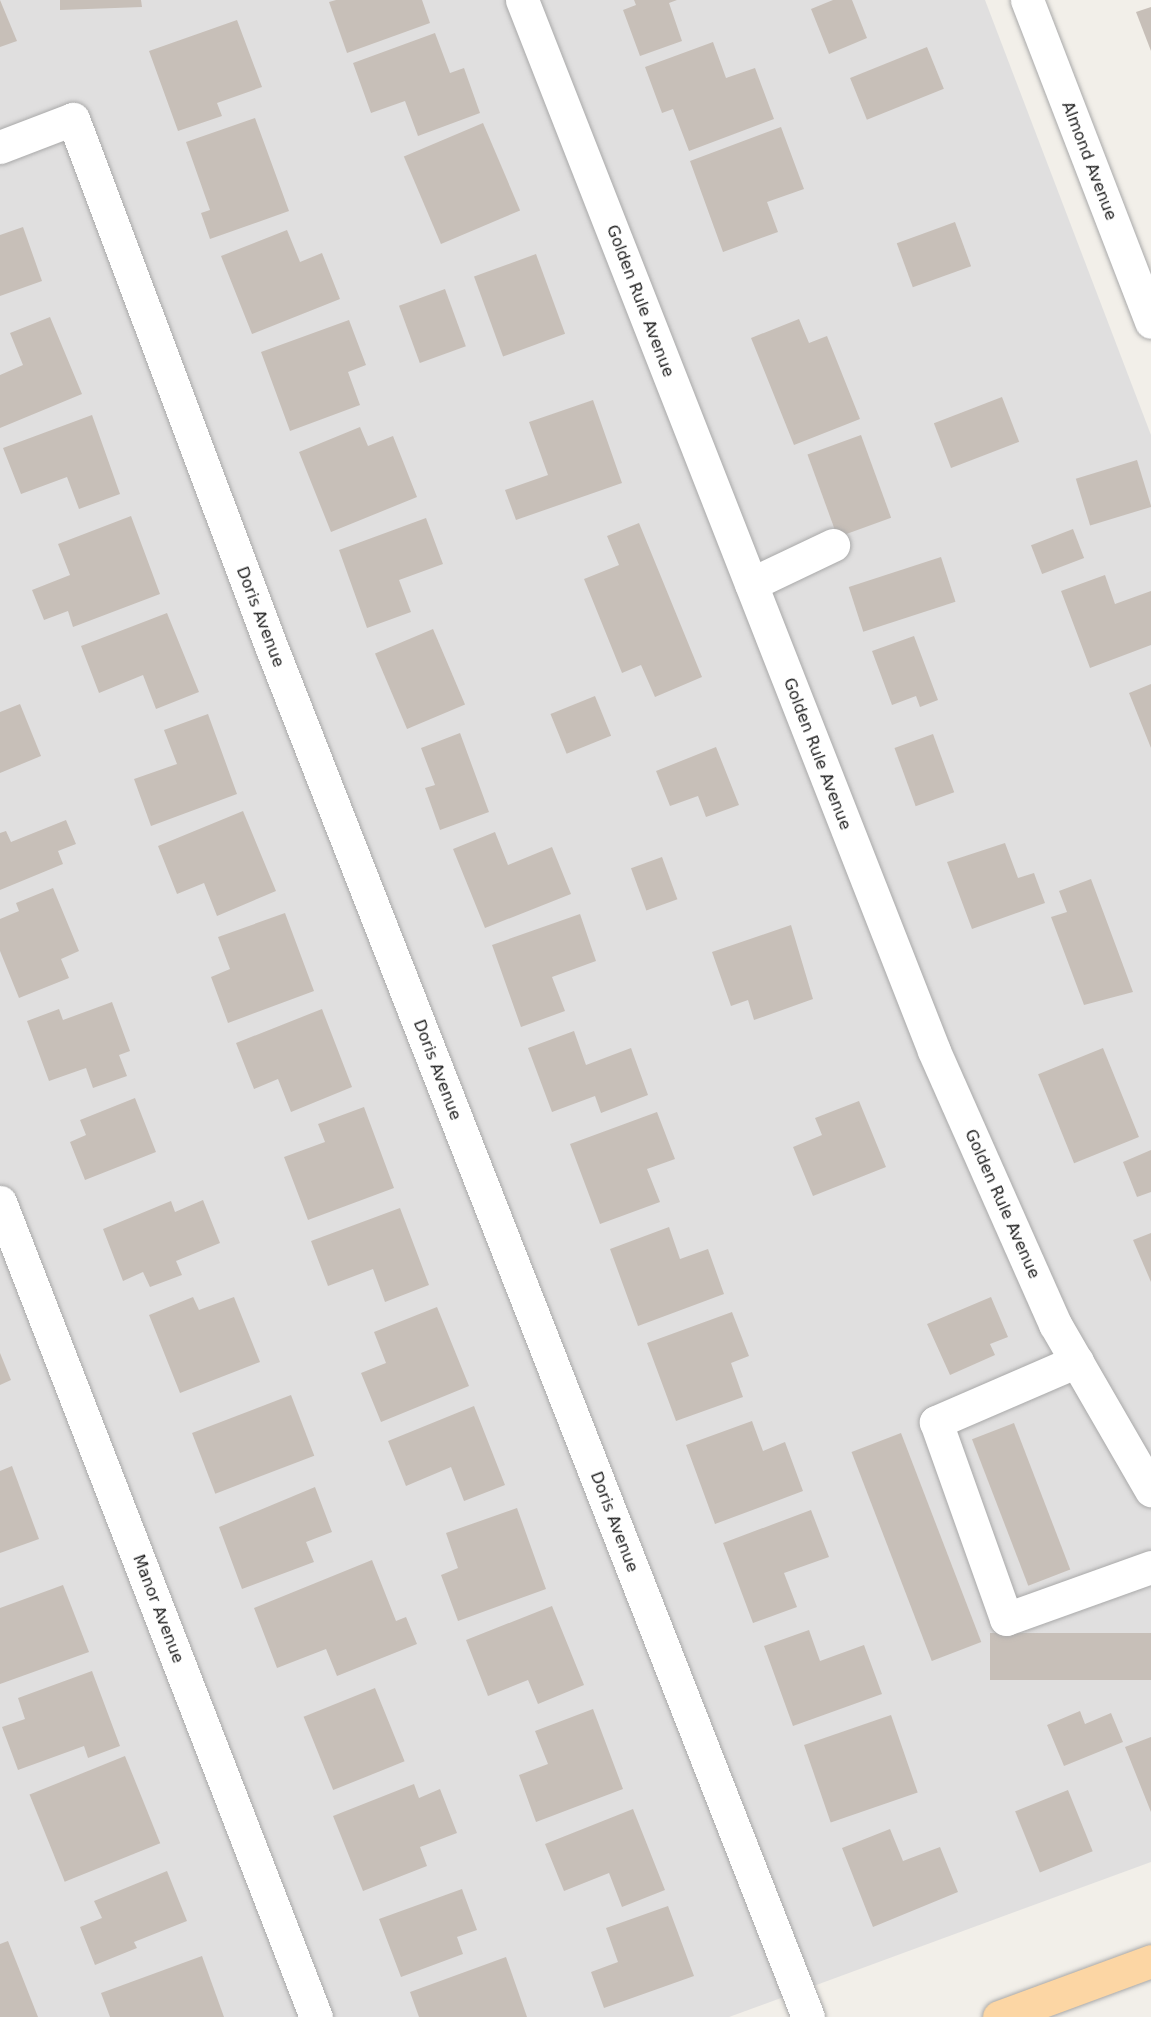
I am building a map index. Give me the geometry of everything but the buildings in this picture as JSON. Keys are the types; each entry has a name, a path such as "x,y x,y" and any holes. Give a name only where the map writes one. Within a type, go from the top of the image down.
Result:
{"main road":[{"path":"999,2017 1151,1961"}],"street":[{"name":"Golden Rule Avenue","path":"522,0 934,1051 1055,1324 1151,1490"},
{"name":"Almond Avenue","path":"1028,0 1151,322"},
{"name":"Doris Avenue","path":"0,147 73,119 271,646 808,2017"},
{"path":"751,584 832,545"},
{"name":"Manor Avenue","path":"0,1202 315,2017"},
{"path":"1077,1361 936,1422 1006,1619 1151,1567"}],"shaded area":[{"path":"0,0 985,0 1151,435 1151,1862 729,2017 0,2017"}]}
